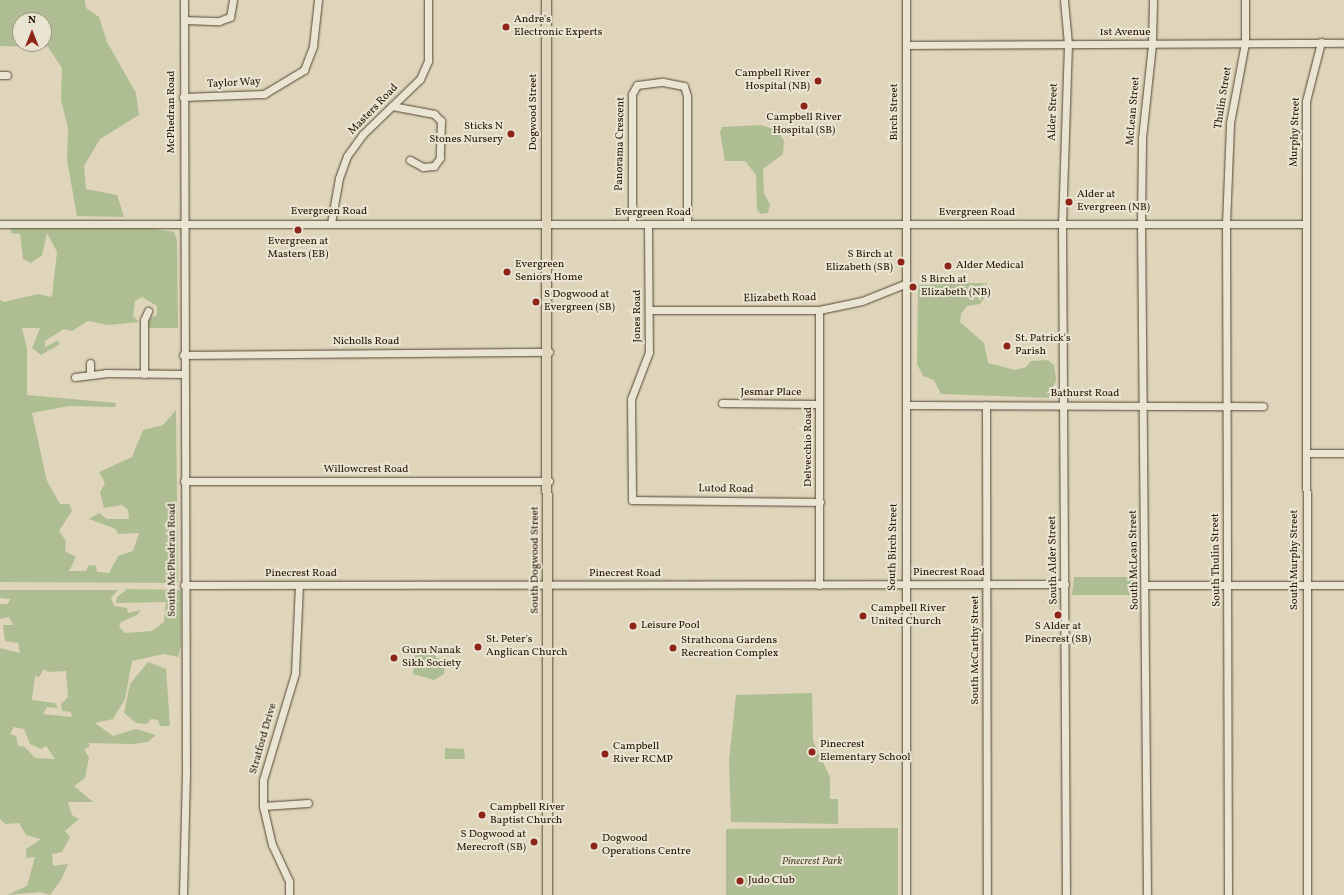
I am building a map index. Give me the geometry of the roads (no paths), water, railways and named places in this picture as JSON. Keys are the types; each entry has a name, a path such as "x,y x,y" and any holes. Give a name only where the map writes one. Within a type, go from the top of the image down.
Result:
{"main road":[{"name":"Dogwood Street","path":"546,0 546,224"},
{"name":"South Dogwood Street","path":"546,224 549,352 547,895"}],"street":[{"name":"McPhedran Road","path":"183,224 184,0"},
{"path":"184,20 218,21 230,17 233,0"},
{"name":"Taylor Way","path":"183,97 264,94 304,70 313,46 318,0"},
{"name":"Masters Road","path":"331,223 339,178 347,156 363,134 420,79 428,61 428,0"},
{"name":"Birch Street","path":"906,0 906,224"},
{"name":"Alder Street","path":"1062,224 1068,44 1064,0"},
{"name":"McLean Street","path":"1141,224 1142,138 1152,44 1153,0"},
{"name":"Thulin Street","path":"1226,224 1230,123 1245,43 1245,0"},
{"name":"Murphy Street","path":"1306,224 1306,101 1321,42"},
{"name":"1st Avenue","path":"906,45 1344,43"},
{"name":"Panorama Crescent","path":"632,224 632,94 637,85 646,82 669,82 684,86 687,96 687,224"},
{"path":"392,106 434,114 441,121 440,158 434,166 423,167 410,160"},
{"name":"Evergreen Road","path":"0,224 1306,224"},
{"name":"South McPhedran Road","path":"183,224 183,895"},
{"name":"Jones Road","path":"632,500 631,399 649,352 648,224"},
{"name":"South Birch Street","path":"906,224 906,895"},
{"name":"South Alder Street","path":"1062,224 1066,895"},
{"name":"South McLean Street","path":"1141,224 1141,405 1147,584 1148,895"},
{"name":"South Thulin Street","path":"1226,224 1226,406 1229,586 1228,895"},
{"name":"South Murphy Street","path":"1306,224 1308,895"},
{"name":"Elizabeth Road","path":"649,310 819,310 862,301 907,283"},
{"name":"Delvecchio Road","path":"819,310 819,585"},
{"path":"144,374 144,320 148,311"},
{"name":"Nicholls Road","path":"182,355 549,352"},
{"path":"90,363 90,375"},
{"path":"75,377 90,375 183,374"},
{"name":"Jesmar Place","path":"722,403 820,404"},
{"name":"Bathurst Road","path":"907,405 1263,406"},
{"name":"South McCarthy Street","path":"986,405 987,895"},
{"path":"1306,453 1344,453"},
{"name":"Willowcrest Road","path":"184,481 549,481"},
{"name":"Lutod Road","path":"632,500 820,502"},
{"name":"Pinecrest Road","path":"184,585 1065,584"},
{"path":"1147,584 1229,586 1344,585"},
{"name":"Stratford Drive","path":"289,895 289,881 272,845 263,806 263,780 295,673 299,585"},
{"path":"263,806 308,803"}],"place":[{"name":"Andre's Electronic Experts","path":"506,27"},
{"name":"Campbell River Hospital (NB)","path":"818,81"},
{"name":"Campbell River Hospital (SB)","path":"804,106"},
{"name":"Sticks N Stones Nursery","path":"511,134"},
{"name":"Alder at Evergreen (NB)","path":"1069,202"},
{"name":"Evergreen at Masters (EB)","path":"298,230"},
{"name":"S Birch at Elizabeth (SB)","path":"901,262"},
{"name":"Alder Medical","path":"948,266"},
{"name":"Evergreen Seniors Home","path":"507,272"},
{"name":"S Birch at Elizabeth (NB)","path":"913,287"},
{"name":"S Dogwood at Evergreen (SB)","path":"536,302"},
{"name":"St. Patrick's Parish","path":"1007,346"},
{"name":"S Alder at Pinecrest (SB)","path":"1058,615"},
{"name":"Campbell River United Church","path":"863,616"},
{"name":"Leisure Pool","path":"633,626"},
{"name":"St. Peter's Anglican Church","path":"478,647"},
{"name":"Strathcona Gardens Recreation Complex","path":"673,648"},
{"name":"Guru Nanak Sikh Society","path":"394,658"},
{"name":"Pinecrest Elementary School","path":"812,752"},
{"name":"Campbell River RCMP","path":"605,754"},
{"name":"Campbell River Baptist Church","path":"482,815"},
{"name":"S Dogwood at Merecroft (SB)","path":"534,842"},
{"name":"Dogwood Operations Centre","path":"594,846"},
{"name":"Judo Club","path":"740,881"}],"park label":[{"name":"Pinecrest Park","path":"812,862"}]}
